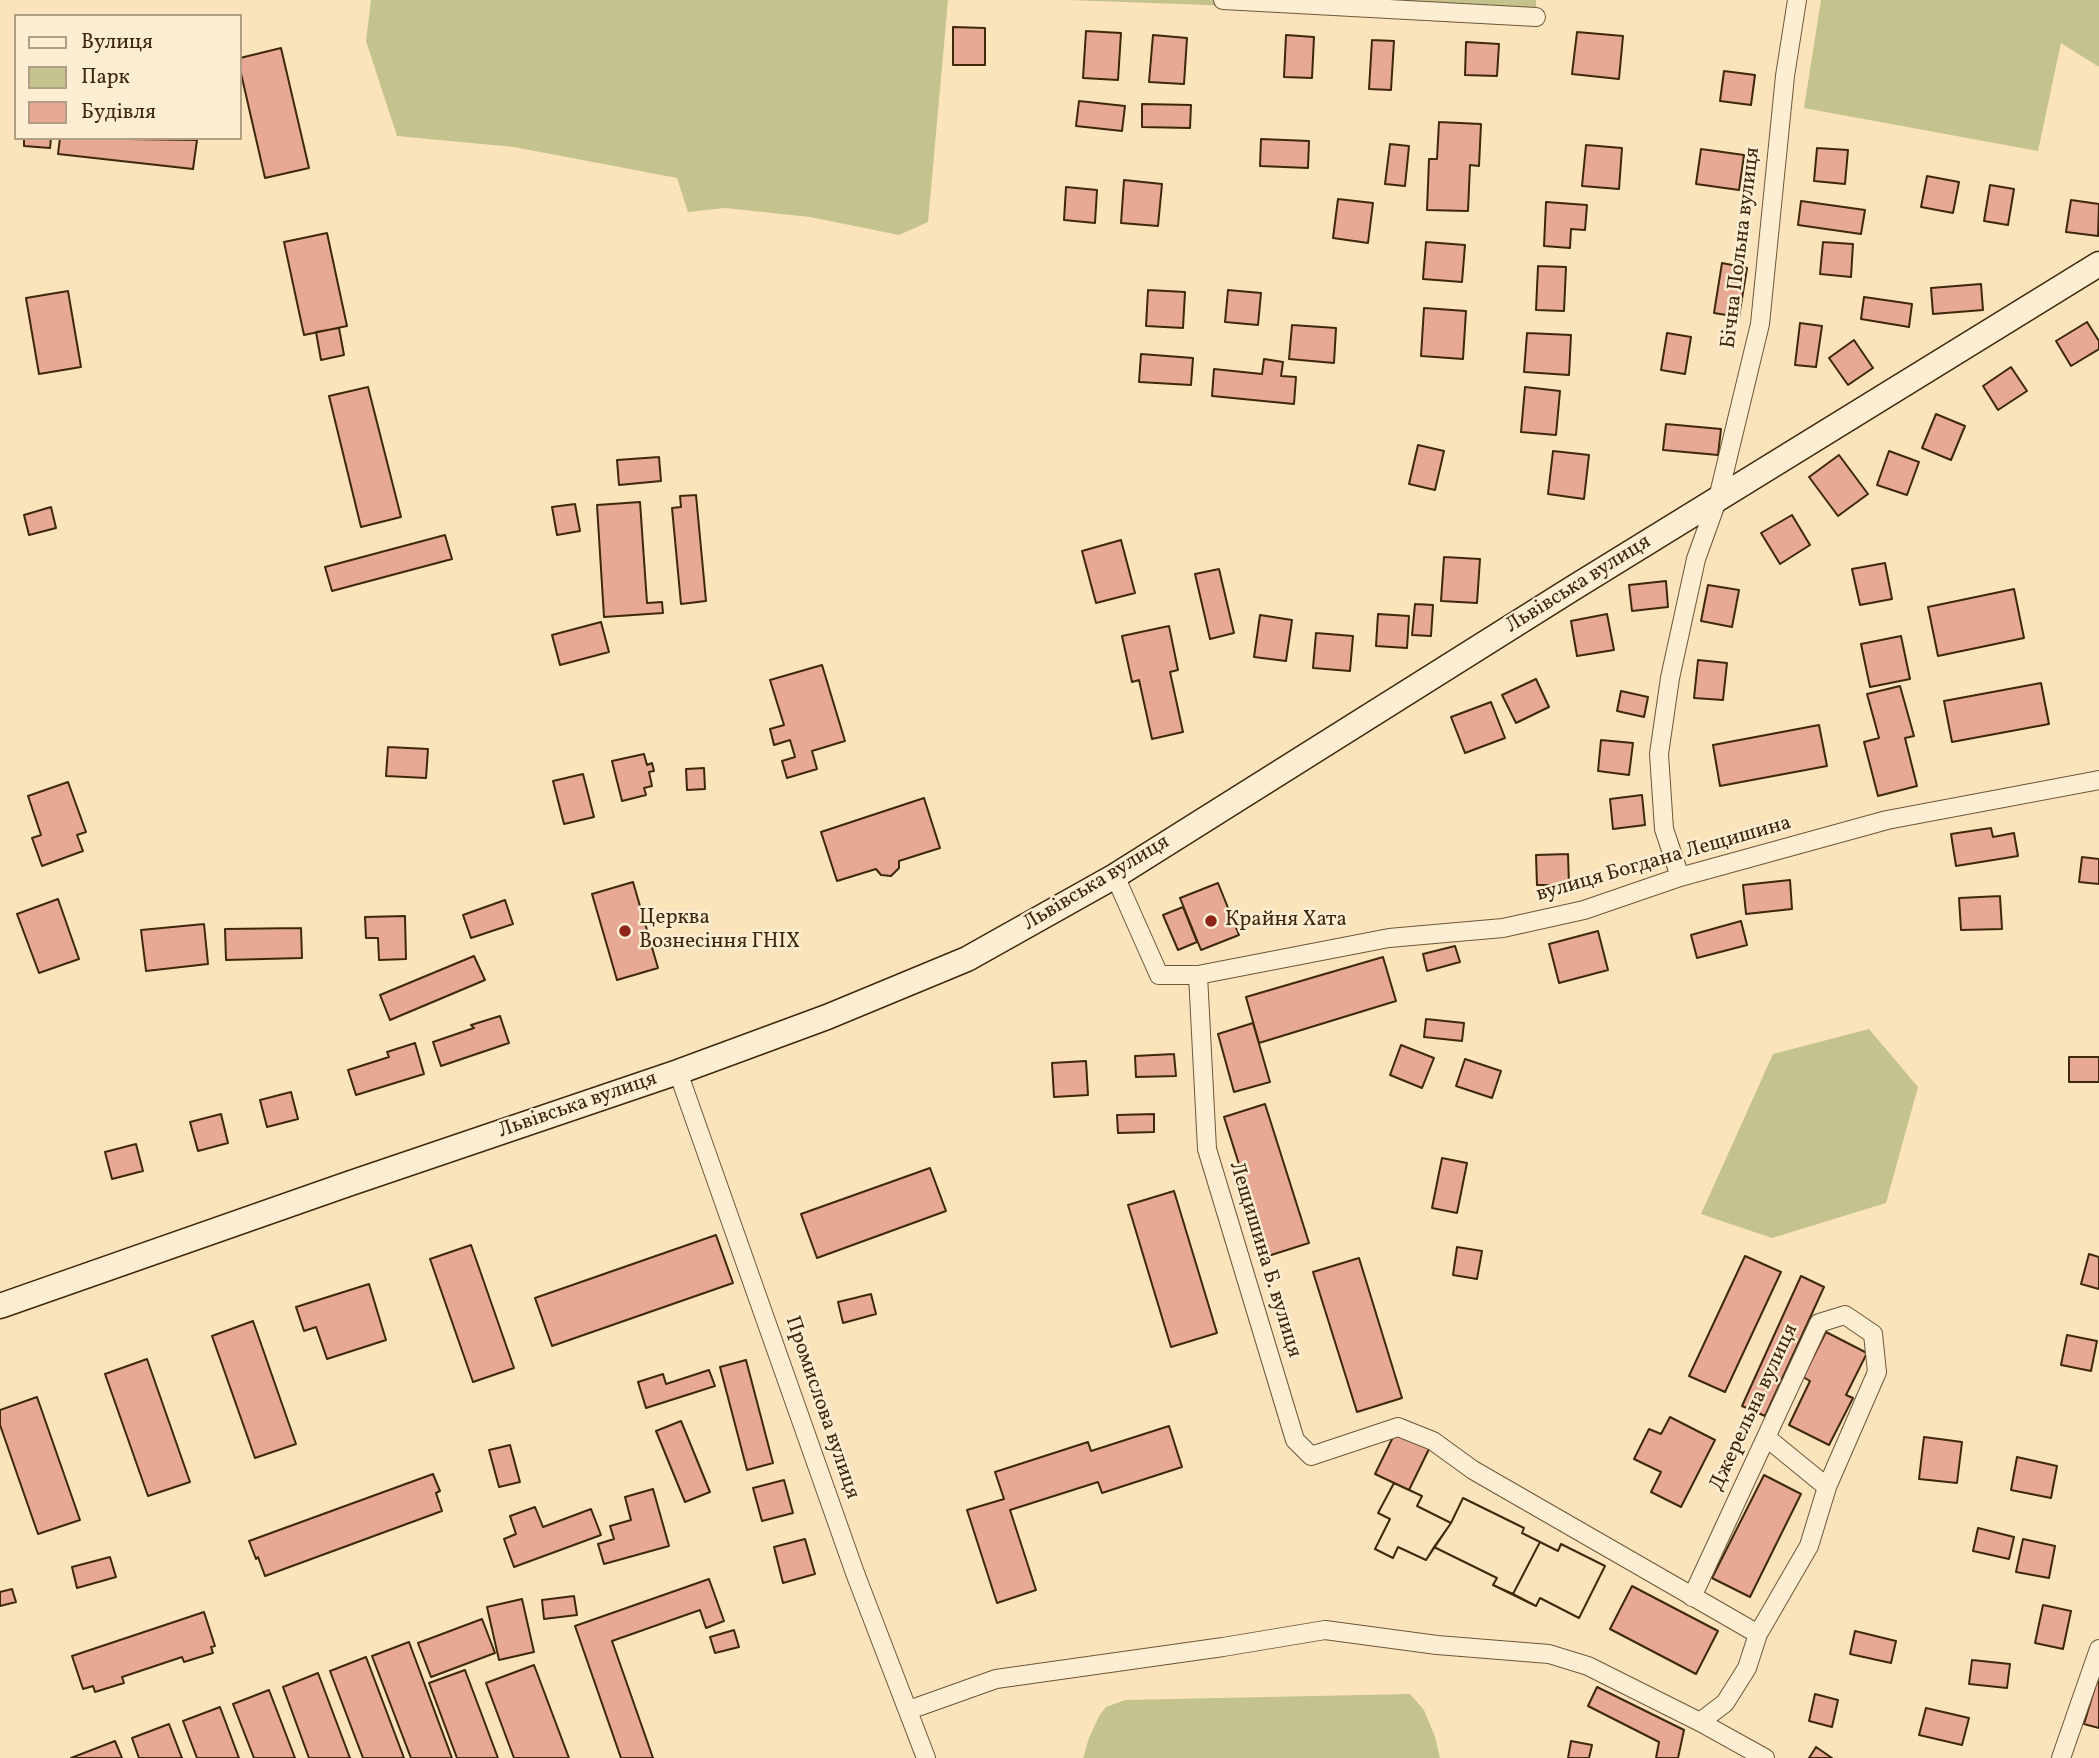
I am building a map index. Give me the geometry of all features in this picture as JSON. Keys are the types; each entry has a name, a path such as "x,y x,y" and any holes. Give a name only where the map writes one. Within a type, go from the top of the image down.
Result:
{"main road":[{"name":"Львівська вулиця","path":"0,1306 678,1072 827,1017 954,965 1115,876 1718,498 2099,264"}],"street":[{"path":"1223,0 1536,17"},
{"name":"Бічна Польна вулиця","path":"1718,498 1760,324 1785,76 1797,0"},
{"path":"1680,877 1664,829 1659,754 1670,678 1696,559 1718,498"},
{"name":"вулиця Богдана Лещишина","path":"1198,975 1389,938 1503,928 1584,911 1680,877 1887,820 2099,780"},
{"path":"1115,876 1159,975 1198,975"},
{"name":"Лещишина Б. вулиця","path":"1198,975 1207,1149 1295,1440 1311,1456 1398,1427 1433,1441 1472,1470 1692,1597"},
{"name":"Промислова вулиця","path":"678,1072 855,1573 926,1758"},
{"name":"Джерельна вулиця","path":"1692,1597 1819,1323 1845,1315 1873,1335 1877,1371 1827,1487 1809,1546 1758,1634 1747,1668 1726,1703 1700,1723"},
{"path":"1767,1438 1827,1487"},
{"path":"1692,1597 1758,1634"},
{"path":"909,1710 996,1679 1325,1630 1549,1654 1588,1667 1765,1758"},
{"path":"2061,1758 2099,1649"}],"green space":[{"path":"371,0 948,0 928,222 899,235 810,217 725,208 688,212 677,178 514,147 397,136 366,41"},
{"path":"1069,0 1536,0 1536,17"},
{"path":"1821,0 2099,0 2099,67 2061,43 2038,151 1804,108"},
{"path":"1869,1029 1918,1087 1886,1203 1772,1238 1701,1214 1773,1054"},
{"path":"1410,1694 1424,1710 1440,1758 1083,1758 1099,1716 1106,1707 1125,1700"}],"building":[{"path":"953,27 985,28 985,65 953,65"},
{"path":"1086,31 1121,33 1118,80 1083,78"},
{"path":"1577,32 1623,36 1619,79 1572,74"},
{"path":"1153,35 1187,38 1184,84 1149,82"},
{"path":"1286,35 1314,37 1312,78 1284,77"},
{"path":"1372,40 1394,41 1391,90 1369,89"},
{"path":"1466,42 1499,44 1497,76 1465,75"},
{"path":"281,48 309,168 265,178 242,78 242,58"},
{"path":"1724,71 1755,75 1751,105 1720,101"},
{"path":"1079,101 1125,106 1122,131 1076,126"},
{"path":"1142,104 1191,105 1190,128 1142,127"},
{"path":"1439,122 1481,124 1479,166 1470,165 1468,211 1427,210 1429,159 1437,159"},
{"path":"1261,139 1309,141 1308,168 1260,166"},
{"path":"24,140 51,140 50,148 24,146"},
{"path":"60,140 197,140 193,169 58,154"},
{"path":"1390,144 1409,146 1405,186 1385,184"},
{"path":"1586,145 1622,148 1619,189 1582,186"},
{"path":"1817,148 1848,150 1845,184 1814,181"},
{"path":"1701,149 1744,155 1739,190 1696,184"},
{"path":"1927,176 1959,182 1953,213 1921,207"},
{"path":"1124,180 1162,184 1158,226 1121,223"},
{"path":"1990,185 2014,189 2008,225 1984,221"},
{"path":"1066,187 1097,190 1095,223 1064,220"},
{"path":"1338,199 1373,203 1368,243 1333,238"},
{"path":"2071,200 2099,204 2098,236 2066,232"},
{"path":"1801,201 1865,210 1861,234 1798,225"},
{"path":"1546,202 1587,205 1585,230 1571,229 1570,248 1544,246"},
{"path":"327,233 347,326 304,335 284,242"},
{"path":"1426,242 1465,245 1462,282 1423,279"},
{"path":"1823,242 1853,244 1851,277 1820,274"},
{"path":"1722,263 1747,268 1739,317 1714,313"},
{"path":"1538,266 1566,267 1564,311 1536,310"},
{"path":"1981,284 1983,310 1933,314 1931,288"},
{"path":"1148,290 1185,292 1183,328 1146,326"},
{"path":"1228,290 1261,293 1258,325 1225,322"},
{"path":"68,291 81,367 39,374 26,298"},
{"path":"1864,297 1912,304 1909,327 1861,319"},
{"path":"1424,308 1466,311 1463,359 1421,356"},
{"path":"2087,322 2099,341 2099,349 2071,366 2056,341"},
{"path":"1800,323 1822,326 1816,367 1795,365"},
{"path":"1292,325 1336,328 1334,363 1289,359"},
{"path":"339,328 344,355 321,360 316,332"},
{"path":"1527,333 1571,335 1569,375 1524,372"},
{"path":"1667,333 1691,337 1685,374 1661,370"},
{"path":"1854,340 1873,368 1848,385 1829,358"},
{"path":"1141,354 1193,358 1191,385 1139,382"},
{"path":"1264,359 1283,362 1281,376 1296,377 1294,404 1212,396 1214,369 1262,374"},
{"path":"2011,367 2027,391 1998,410 1983,386"},
{"path":"368,387 401,517 361,527 329,396"},
{"path":"1525,387 1560,391 1556,435 1521,432"},
{"path":"1936,414 1965,426 1951,460 1922,448"},
{"path":"1666,424 1721,429 1718,455 1663,450"},
{"path":"1418,445 1444,451 1435,490 1409,484"},
{"path":"1553,451 1589,455 1584,499 1548,494"},
{"path":"1889,451 1919,462 1907,495 1877,485"},
{"path":"1839,455 1868,494 1838,516 1809,477"},
{"path":"659,457 661,481 619,485 617,460"},
{"path":"696,495 706,601 681,604 672,508 681,507 680,496"},
{"path":"640,502 647,603 662,602 663,613 604,617 597,505"},
{"path":"575,504 580,531 557,535 552,507"},
{"path":"51,507 56,528 29,535 24,515"},
{"path":"1792,515 1810,545 1780,564 1761,533"},
{"path":"445,535 452,559 332,591 325,567"},
{"path":"1121,540 1135,593 1096,603 1082,551"},
{"path":"1444,557 1480,559 1477,603 1441,601"},
{"path":"1885,563 1892,599 1860,605 1852,569"},
{"path":"1219,569 1234,633 1210,639 1195,574"},
{"path":"1666,581 1668,607 1632,611 1629,585"},
{"path":"1708,585 1739,590 1732,627 1701,621"},
{"path":"2014,589 2024,638 1938,656 1928,607"},
{"path":"1415,604 1433,605 1431,636 1412,635"},
{"path":"1378,614 1409,616 1407,648 1376,646"},
{"path":"1607,614 1614,650 1577,656 1571,621"},
{"path":"1260,615 1292,620 1286,661 1254,657"},
{"path":"601,622 609,652 560,665 552,635"},
{"path":"1169,626 1178,670 1170,672 1183,732 1152,739 1139,680 1132,682 1122,636"},
{"path":"1316,633 1353,636 1350,671 1313,668"},
{"path":"1901,636 1910,679 1870,687 1861,644"},
{"path":"1698,660 1727,663 1723,700 1694,698"},
{"path":"822,665 845,741 812,751 817,769 787,778 782,761 795,757 790,740 774,745 770,729 784,725 770,680"},
{"path":"1536,679 1549,707 1516,723 1502,695"},
{"path":"2041,683 2049,724 1952,742 1944,701"},
{"path":"1900,686 1914,736 1905,738 1917,786 1878,796 1864,742 1879,738 1867,694"},
{"path":"1621,691 1648,697 1644,717 1617,711"},
{"path":"1491,702 1505,738 1465,753 1451,717"},
{"path":"1819,725 1827,766 1720,786 1713,745"},
{"path":"1601,740 1633,743 1629,775 1598,771"},
{"path":"388,747 428,749 426,778 386,776"},
{"path":"644,754 647,765 652,763 654,771 649,772 652,786 644,788 646,795 622,801 612,761"},
{"path":"704,768 705,789 687,790 686,769"},
{"path":"583,774 594,817 564,824 553,781"},
{"path":"68,782 86,832 77,835 83,851 42,866 32,838 41,835 28,796"},
{"path":"1642,795 1645,825 1613,829 1610,799"},
{"path":"924,798 940,848 899,861 899,868 891,876 881,875 876,869 837,881 821,832"},
{"path":"1991,828 1993,837 2014,833 2018,856 1956,866 1951,834"},
{"path":"1568,854 1569,885 1537,885 1536,855"},
{"path":"2082,857 2099,859 2099,884 2079,882"},
{"path":"1790,880 1792,909 1746,914 1743,885"},
{"name":"Церква Вознесіння ГНІХ","path":"633,882 658,968 617,980 592,894"},
{"name":"Крайня Хата","path":"1218,883 1239,935 1201,950 1180,898"},
{"path":"2000,896 2002,929 1961,930 1959,898"},
{"path":"58,899 79,959 39,973 17,914"},
{"path":"505,900 513,924 471,938 463,915"},
{"path":"1183,907 1197,942 1178,950 1163,915"},
{"path":"405,916 406,959 379,960 378,938 366,938 365,917"},
{"path":"1741,921 1747,945 1697,958 1691,935"},
{"path":"204,924 208,964 146,971 141,930"},
{"path":"301,928 302,958 226,960 225,929"},
{"path":"1598,931 1608,970 1559,983 1549,944"},
{"path":"1455,946 1460,962 1427,971 1423,954"},
{"path":"474,956 485,980 390,1020 380,995"},
{"path":"1383,957 1396,1001 1259,1043 1246,997"},
{"path":"500,1016 509,1043 441,1066 433,1042 474,1028 471,1025"},
{"path":"1426,1019 1464,1023 1462,1041 1424,1037"},
{"path":"1253,1023 1270,1082 1234,1092 1218,1034"},
{"path":"415,1043 424,1074 356,1095 348,1070 389,1057 387,1052"},
{"path":"1401,1045 1434,1058 1422,1088 1390,1075"},
{"path":"1174,1054 1176,1076 1136,1077 1135,1056"},
{"path":"2069,1057 2099,1057 2099,1082 2069,1082"},
{"path":"1465,1059 1501,1071 1492,1098 1456,1086"},
{"path":"1086,1061 1088,1095 1054,1097 1052,1063"},
{"path":"291,1092 298,1119 267,1127 260,1100"},
{"path":"1265,1104 1309,1243 1268,1256 1224,1117"},
{"path":"221,1114 228,1143 198,1151 190,1122"},
{"path":"1154,1114 1154,1132 1118,1133 1117,1115"},
{"path":"136,1144 143,1171 112,1179 105,1152"},
{"path":"1442,1158 1467,1163 1457,1213 1432,1208"},
{"path":"930,1168 946,1211 817,1258 801,1214"},
{"path":"1174,1191 1217,1333 1171,1347 1128,1205"},
{"path":"716,1235 733,1283 552,1346 535,1298"},
{"path":"471,1245 514,1368 473,1382 430,1259"},
{"path":"1457,1247 1482,1251 1477,1279 1453,1275"},
{"path":"2089,1254 2099,1257 2099,1289 2081,1284"},
{"path":"1745,1256 1781,1272 1725,1392 1689,1376"},
{"path":"1359,1258 1402,1398 1357,1412 1313,1272"},
{"path":"1801,1276 1824,1287 1765,1416 1742,1406"},
{"path":"369,1284 386,1340 327,1359 316,1327 304,1331 296,1307"},
{"path":"871,1294 876,1314 843,1323 838,1302"},
{"path":"253,1321 296,1444 255,1458 212,1336"},
{"path":"1826,1332 1867,1353 1846,1395 1853,1398 1829,1445 1789,1425 1810,1381 1803,1377"},
{"path":"2067,1335 2097,1341 2091,1371 2061,1365"},
{"path":"147,1359 190,1482 148,1496 105,1374"},
{"path":"746,1360 773,1463 747,1470 720,1367"},
{"path":"709,1370 715,1386 646,1408 638,1382 663,1374 666,1384"},
{"path":"37,1397 80,1520 38,1534 0,1425 0,1410"},
{"path":"1670,1417 1715,1440 1681,1507 1651,1492 1661,1472 1634,1459 1649,1429 1661,1434"},
{"path":"681,1421 710,1492 685,1502 656,1431"},
{"path":"1169,1426 1182,1467 1102,1493 1098,1482 1010,1510 1036,1590 997,1603 967,1510 1004,1499 995,1472 1088,1442 1091,1451"},
{"path":"1396,1431 1430,1447 1409,1490 1375,1474"},
{"path":"1924,1437 1962,1442 1957,1483 1919,1479"},
{"path":"510,1445 520,1482 499,1487 489,1450"},
{"path":"2017,1457 2057,1466 2051,1498 2011,1490"},
{"path":"433,1474 440,1491 436,1493 442,1511 265,1576 249,1541"},
{"path":"1764,1475 1801,1494 1750,1597 1712,1578"},
{"path":"784,1480 793,1513 762,1521 753,1488"},
{"path":"1394,1483 1422,1496 1417,1506 1451,1523 1463,1498 1524,1528 1522,1533 1558,1551 1561,1544 1605,1566 1579,1618 1540,1598 1536,1606 1493,1585 1497,1578 1434,1547 1426,1560 1398,1547 1393,1558 1375,1549 1390,1519 1378,1513"},
{"path":"1394,1483 1422,1496 1417,1506 1451,1523 1426,1560 1398,1547 1393,1558 1375,1549 1390,1519 1378,1513"},
{"path":"653,1489 669,1546 604,1564 598,1544 614,1539 610,1526 631,1520 625,1497"},
{"path":"1463,1498 1524,1528 1522,1533 1540,1542 1513,1594 1493,1585 1497,1578 1434,1547 1451,1523"},
{"path":"535,1507 543,1527 591,1509 601,1535 514,1567 504,1539 516,1534 510,1516"},
{"path":"1978,1528 2014,1537 2009,1559 1973,1551"},
{"path":"805,1539 815,1574 783,1583 774,1547"},
{"path":"2023,1539 2055,1546 2049,1578 2016,1572"},
{"path":"1540,1542 1558,1551 1561,1544 1605,1566 1579,1618 1540,1598 1536,1606 1513,1594"},
{"path":"110,1557 116,1577 77,1588 72,1567"},
{"path":"709,1579 724,1621 706,1628 700,1610 612,1641 653,1758 621,1758 575,1626"},
{"path":"1632,1586 1718,1631 1696,1674 1610,1629"},
{"path":"12,1589 16,1602 0,1606 0,1592"},
{"path":"574,1596 577,1615 544,1619 542,1600"},
{"path":"522,1599 534,1652 499,1660 487,1607"},
{"path":"2043,1605 2071,1611 2063,1649 2035,1643"},
{"path":"204,1612 215,1646 211,1647 213,1653 184,1662 182,1657 122,1677 124,1683 95,1692 93,1686 83,1689 72,1656"},
{"path":"482,1619 495,1653 431,1677 418,1643"},
{"path":"734,1630 739,1647 715,1653 710,1637"},
{"path":"1855,1631 1896,1641 1891,1663 1850,1654"},
{"path":"409,1642 452,1758 411,1758 372,1656"},
{"path":"366,1657 404,1758 363,1758 330,1671"},
{"path":"1972,1660 2010,1664 2007,1688 1969,1684"},
{"path":"534,1665 569,1758 514,1758 486,1683"},
{"path":"465,1670 498,1758 457,1758 429,1683"},
{"path":"318,1673 350,1758 309,1758 283,1687"},
{"path":"2099,1677 2099,1728 2084,1724"},
{"path":"1597,1687 1684,1730 1678,1758 1656,1758 1659,1742 1588,1706"},
{"path":"269,1690 295,1758 254,1758 233,1704"},
{"path":"1815,1694 1838,1700 1832,1727 1809,1721"},
{"path":"220,1707 239,1758 197,1758 183,1721"},
{"path":"1926,1708 1969,1718 1962,1745 1919,1735"},
{"path":"169,1724 182,1758 139,1758 132,1738"},
{"path":"115,1741 122,1758 71,1758"},
{"path":"1571,1741 1592,1745 1589,1758 1568,1758"},
{"path":"1816,1747 1832,1758 1809,1758"}],"place":[{"name":"Крайня Хата","path":"1211,921"},
{"name":"Церква Вознесіння ГНІХ","path":"625,931"}]}
